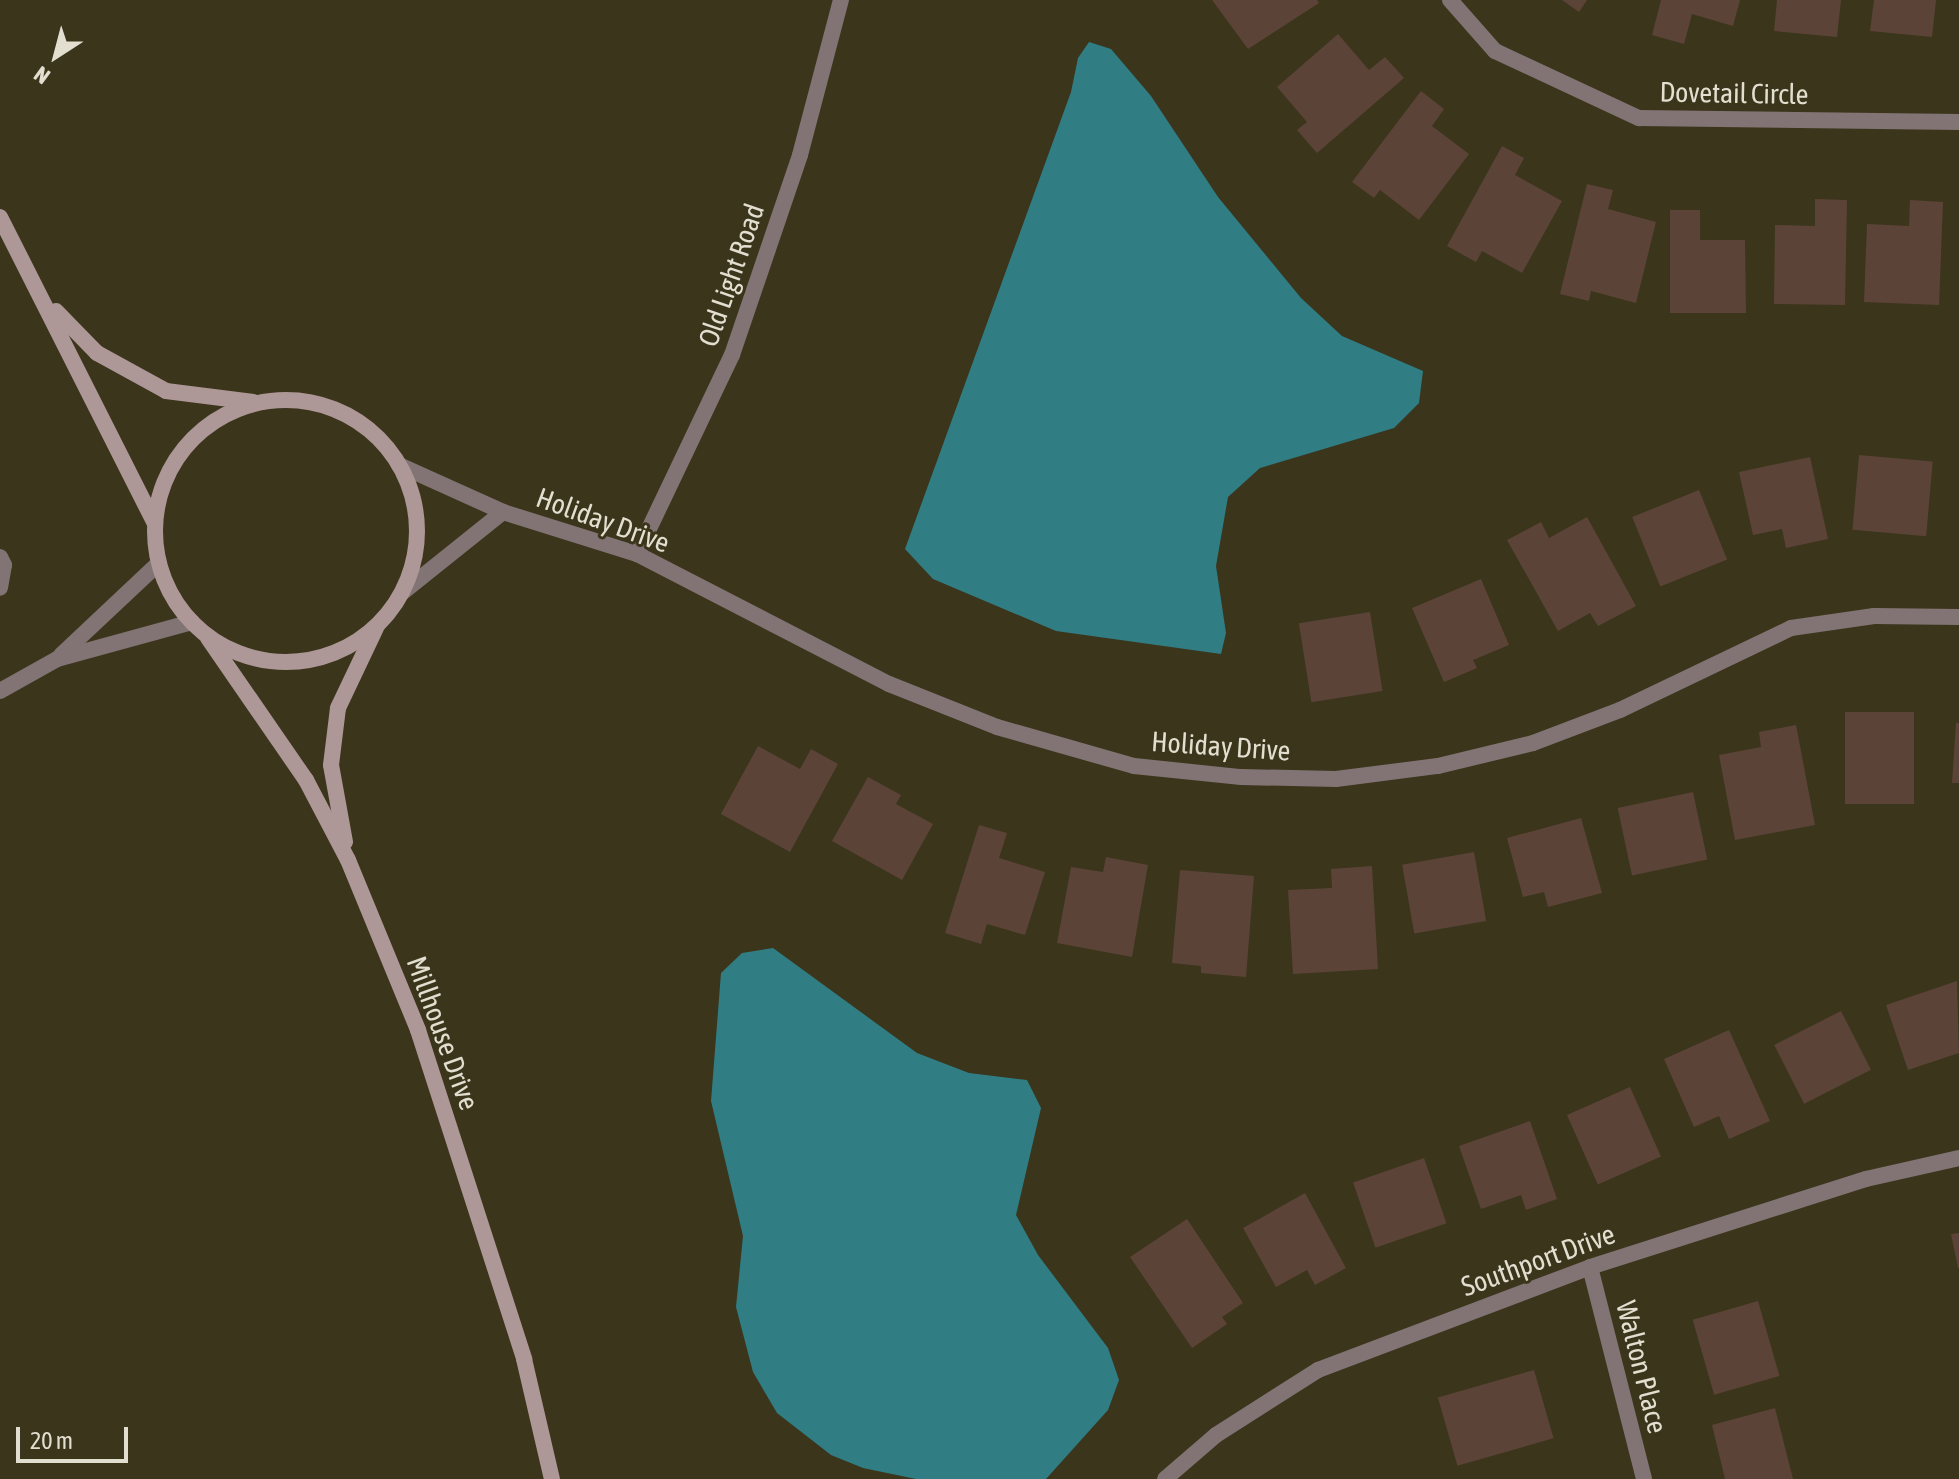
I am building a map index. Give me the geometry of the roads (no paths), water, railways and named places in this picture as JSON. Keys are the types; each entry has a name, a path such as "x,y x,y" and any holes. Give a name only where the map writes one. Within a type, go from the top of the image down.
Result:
{"main road":[{"path":"0,217 47,301 154,522"},
{"path":"47,301 97,353 166,391 255,403 297,400 338,410 373,433 399,465 415,504 416,534 403,592 376,628 338,708 331,765 348,860"},
{"path":"255,403 216,419 185,446 163,482 154,522 158,564 176,605 208,638 248,658 294,664 338,653 376,628"},
{"name":"Millhouse Drive","path":"208,638 306,780 348,860 418,1030 524,1359 552,1479"}],"street":[{"name":"Old Light Road","path":"637,554 732,355 800,155 841,0"},
{"name":"Dovetail Circle","path":"1450,0 1495,51 1639,118 1959,122"},
{"name":"Holiday Drive","path":"399,465 503,512 637,554 889,684 997,727 1134,766 1241,777 1336,779 1438,766 1533,743 1620,710 1791,628 1874,616 1959,617"},
{"name":"Holiday Drive","path":"403,592 503,512"},
{"path":"0,557 4,565 0,588"},
{"path":"0,691 57,659 158,564"},
{"path":"57,659 192,622"},
{"name":"Southport Drive","path":"1165,1479 1216,1435 1318,1370 1590,1267 1866,1179 1959,1158"},
{"name":"Walton Place","path":"1590,1267 1644,1479"}],"water":[{"path":"1089,42 1111,49 1151,96 1218,197 1301,298 1342,336 1423,371 1419,403 1394,428 1260,468 1228,497 1216,566 1226,633 1221,654 1056,631 933,579 905,549 1071,92 1078,58"},
{"path":"773,948 917,1053 969,1073 1027,1080 1041,1108 1016,1215 1038,1255 1108,1348 1119,1380 1108,1410 1046,1479 916,1479 863,1468 831,1455 777,1413 753,1372 736,1307 743,1236 711,1101 721,973 742,953"}]}
